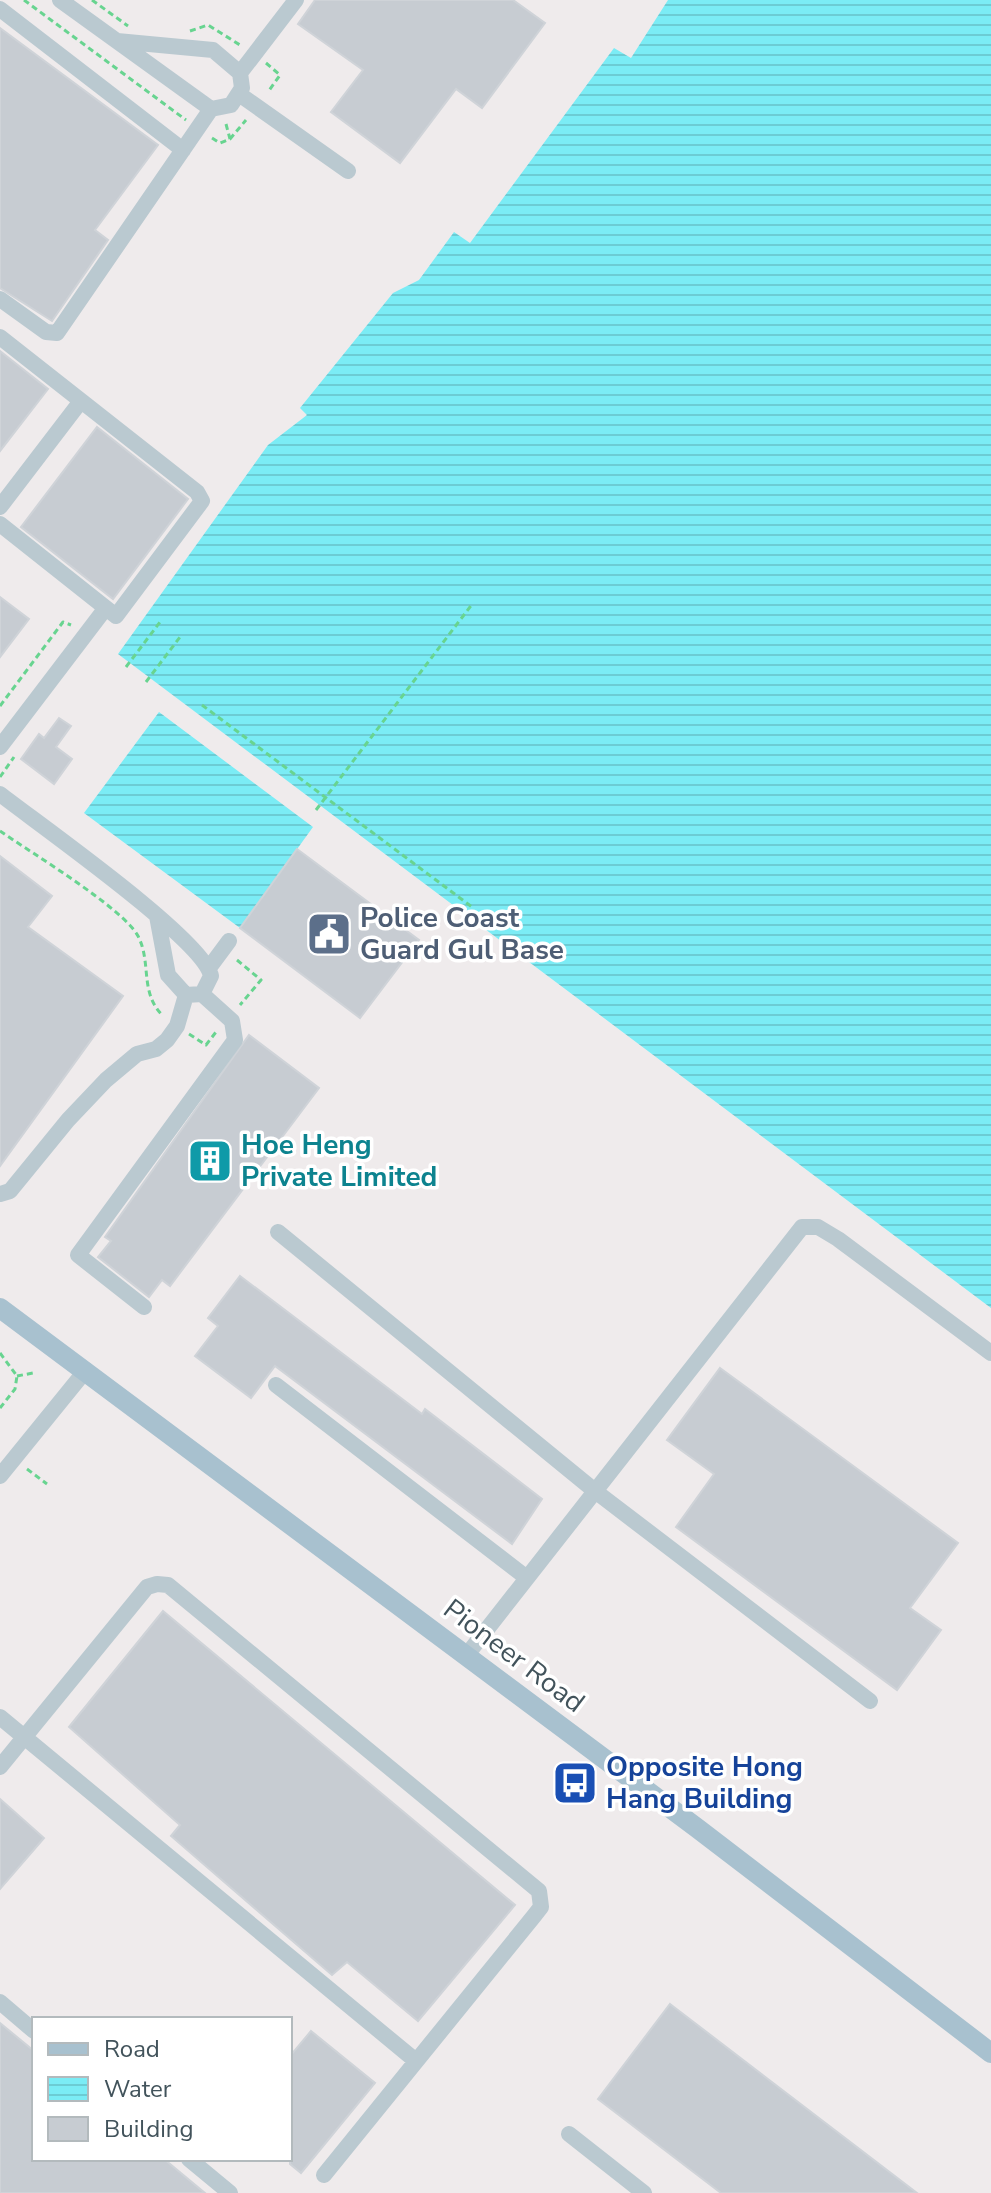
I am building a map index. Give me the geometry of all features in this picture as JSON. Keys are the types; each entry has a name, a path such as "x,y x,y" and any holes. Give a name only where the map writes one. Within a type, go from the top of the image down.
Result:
{"main road":[{"name":"Pioneer Road","path":"0,1308 991,2053"}],"street":[{"path":"60,0 211,109"},
{"path":"0,299 46,332 57,333 211,109 231,105 239,94 240,73 296,0"},
{"path":"0,9 183,150"},
{"path":"117,41 213,50 240,73"},
{"path":"239,94 348,171"},
{"path":"0,337 197,492 202,501 122,611 116,616 95,620 0,747"},
{"path":"0,507 81,401"},
{"path":"0,524 95,620"},
{"path":"0,794 157,916 209,968"},
{"path":"144,1307 78,1255 235,1040 232,1021 168,975 157,916"},
{"path":"0,1194 10,1191 68,1120 106,1080 137,1054 156,1049 167,1040 194,994 209,985 209,968 229,941"},
{"path":"466,1656 802,1227 818,1227 838,1239 991,1353"},
{"path":"278,1232 595,1491 870,1701"},
{"path":"0,1476 86,1370"},
{"path":"276,1385 527,1578"},
{"path":"0,1767 147,1587 168,1585 539,1891 541,1907 324,2175"},
{"path":"0,1717 416,2061"},
{"path":"0,2002 32,2029"},
{"path":"569,2134 644,2193"},
{"path":"191,2161 230,2193"}],"path":[{"path":"24,0 197,128"},
{"path":"316,810 473,603"},
{"path":"0,706 63,622 95,620"},
{"path":"126,667 160,622"},
{"path":"146,682 180,637"},
{"path":"202,705 472,907"},
{"path":"0,1353 17,1376 15,1389 0,1408"},
{"path":"17,1376 33,1373"},
{"path":"26,1468 47,1484"}],"water":[{"path":"668,0 991,0 991,1308 118,654 268,445 307,415 300,408 393,293 419,280 454,232 470,243 614,48 631,58"},
{"path":"159,712 313,827 240,928 84,813"}],"building":[{"path":"315,0 513,0 545,23 482,108 456,89 400,163 331,112 363,70 298,24"},
{"path":"0,28 158,145 95,230 108,240 52,321 0,288"},
{"path":"0,351 48,389 0,451"},
{"path":"97,427 188,499 113,599 21,527"},
{"path":"0,597 29,619 0,657"},
{"path":"59,718 71,726 56,747 72,759 54,784 21,759 39,734 44,738"},
{"name":"Police Coast Guard Gul Base","path":"297,849 419,940 360,1018 240,928"},
{"path":"0,856 52,896 28,927 123,996 0,1166"},
{"name":"Hoe Heng Private Limited","path":"249,1035 319,1088 170,1286 162,1280 149,1297 98,1257 111,1241 105,1237"},
{"path":"240,1276 422,1414 425,1409 542,1499 512,1544 275,1366 251,1398 195,1356 218,1326 208,1318"},
{"path":"720,1368 958,1543 910,1608 941,1630 897,1690 676,1527 714,1474 667,1440"},
{"path":"163,1611 515,1905 418,2021 347,1962 332,1975 171,1836 180,1825 69,1727"},
{"path":"0,1799 44,1838 0,1889"},
{"path":"670,2004 917,2193 721,2193 598,2099"},
{"path":"0,2023 32,2049 32,2161 166,2161 205,2193 0,2193"},
{"path":"311,2031 375,2083 301,2173 290,2164 292,2054"}],"place":[{"name":"Police Coast Guard Gul Base","path":"329,934"},
{"name":"Hoe Heng Private Limited","path":"210,1161"},
{"name":"Opposite Hong Hang Building","path":"575,1783"}]}
